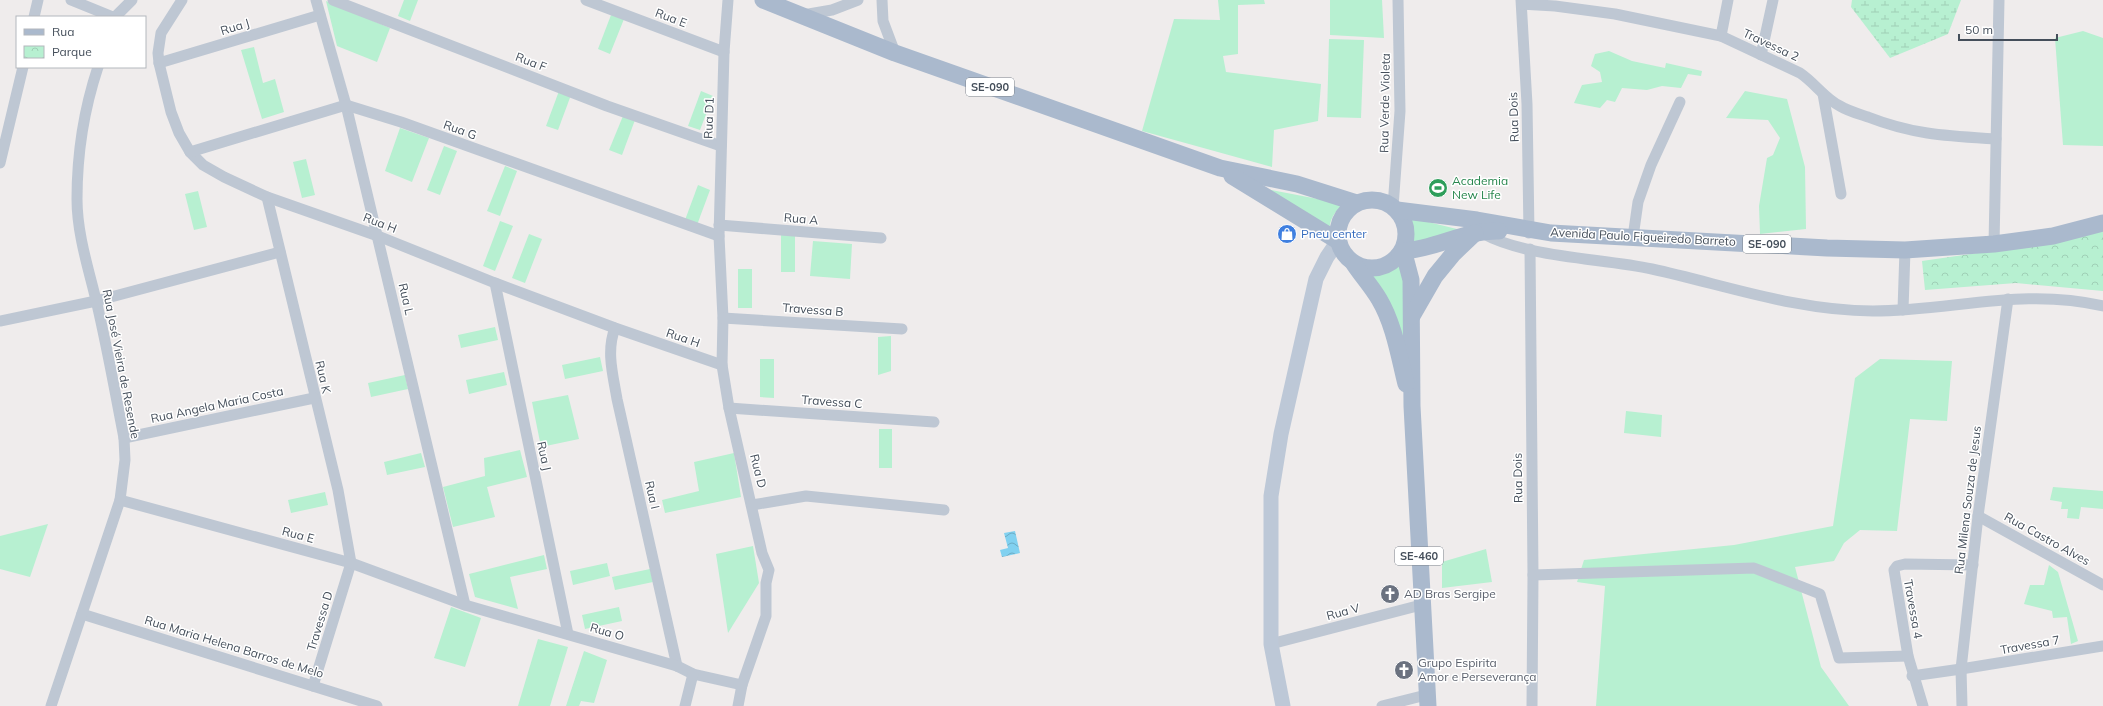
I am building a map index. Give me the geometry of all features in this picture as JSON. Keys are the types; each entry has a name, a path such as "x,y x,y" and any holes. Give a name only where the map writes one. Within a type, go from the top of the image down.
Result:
{"main road":[{"name":"SE-090","path":"763,0 799,16 895,53 1220,168 1297,184 1357,203"},
{"name":"SE-090","path":"1220,168 1338,241"},
{"path":"1375,200 1395,208 1405,225 1406,242 1401,253 1384,267 1364,268 1354,264 1344,254 1338,241 1338,230 1341,219 1348,210 1357,203 1375,200"},
{"name":"Avenida Paulo Figueiredo Barreto","path":"1395,208 1477,220 1533,231"},
{"name":"Avenida Paulo Figueiredo Barreto","path":"1401,253 1420,250 1478,231 1533,231 1827,248 1905,250 1994,244 2052,236 2103,223"},
{"path":"1412,316 1435,276 1453,254 1478,231"},
{"name":"SE-460","path":"1401,253 1409,268 1412,316 1412,406 1427,701"},
{"name":"SE-460","path":"1354,264 1379,299 1384,310 1398,349 1412,406"}],"street":[{"path":"34,16 38,0"},
{"path":"71,0 111,16"},
{"path":"115,16 132,0"},
{"name":"Rua H","path":"182,0 161,33 158,53 159,63 171,112 179,133 190,152 210,169 267,197 378,236 495,283 615,328 722,365"},
{"name":"Rua L","path":"316,0 346,105 465,605"},
{"name":"Rua F","path":"333,0 607,106 721,146"},
{"name":"Rua E","path":"586,0 724,52"},
{"name":"Rua D1","path":"719,230 724,52 728,0"},
{"path":"799,16 832,10 858,0"},
{"path":"882,0 883,21 895,53"},
{"name":"Rua Verde Violeta","path":"1395,208 1400,111 1398,0"},
{"path":"1721,36 1728,0"},
{"path":"1761,55 1773,0"},
{"path":"1994,244 1999,0"},
{"name":"Travessa 2","path":"1521,2 1615,14 1721,36 1807,78 1823,94 1839,106 1895,128 1939,136 1996,139"},
{"name":"Rua Dois","path":"1521,2 1533,231"},
{"name":"Rua J","path":"159,63 320,15"},
{"path":"0,163 22,68"},
{"name":"Rua José Vieira de Resende","path":"51,706 120,500 125,460 124,438 96,301 83,248 77,200 80,151 88,105 98,68"},
{"path":"1823,94 1841,194"},
{"path":"1633,237 1638,202 1651,166 1680,102"},
{"path":"190,152 346,105"},
{"name":"Rua G","path":"346,105 401,122 719,230"},
{"name":"Rua K","path":"267,197 314,398 338,490 351,563"},
{"name":"Rua A","path":"719,230 881,238"},
{"name":"Rua D","path":"719,230 723,318 722,365 729,408 762,553 770,570 766,583 766,616 742,685 738,706"},
{"path":"1478,231 1502,243 1530,250 1652,269 1791,303 1844,311 1903,310 2008,299 2050,298 2103,306"},
{"path":"1283,706 1271,644 1271,496 1281,434 1316,279 1327,257 1338,241"},
{"name":"Rua Dois","path":"1530,250 1533,575 1532,706"},
{"path":"1903,310 1905,250"},
{"path":"0,321 96,301 280,252"},
{"name":"Rua J","path":"495,283 568,634"},
{"name":"Rua Milena Souza de Jesus","path":"1962,706 1961,669 1978,516 2008,299"},
{"name":"Travessa B","path":"723,318 902,329"},
{"name":"Rua I","path":"615,328 610,346 617,399 677,666"},
{"name":"Rua Angela Maria Costa","path":"124,438 314,398"},
{"name":"Travessa C","path":"729,408 934,422"},
{"path":"752,506 806,496 944,510"},
{"name":"Rua E","path":"120,500 351,563 465,605"},
{"name":"Rua Castro Alves","path":"1978,516 2103,585"},
{"name":"Travessa D","path":"313,686 351,563"},
{"name":"Travessa 4","path":"1923,706 1912,676 1894,575 1895,569 1900,565 1913,564 1973,565"},
{"path":"1533,575 1754,568 1820,594 1839,658 1908,656"},
{"name":"Rua O","path":"465,605 677,666 693,674 742,685"},
{"name":"Rua V","path":"1271,644 1421,605"},
{"name":"Rua Maria Helena Barros de Melo","path":"82,614 377,706"},
{"name":"Travessa 7","path":"1912,676 2103,646"},
{"path":"685,706 693,674"},
{"path":"1382,706 1427,701"}],"green space":[{"path":"404,0 418,0 410,21 398,16"},
{"path":"1218,0 1264,0 1265,4 1238,5 1238,54 1223,56 1226,72 1321,84 1318,121 1274,130 1272,167 1142,131 1174,19 1220,20"},
{"path":"1330,0 1382,0 1384,38 1330,35"},
{"path":"1852,0 1961,0 1948,34 1890,58 1851,7"},
{"path":"326,1 390,28 377,62 337,46"},
{"path":"611,15 624,19 610,54 598,49"},
{"path":"2083,31 2103,38 2103,146 2063,145 2055,38"},
{"path":"1329,39 1364,40 1361,118 1327,117"},
{"path":"254,47 263,83 275,79 284,112 262,119 241,50"},
{"path":"1609,51 1632,61 1665,68 1666,63 1702,71 1701,76 1688,74 1681,88 1662,86 1647,90 1622,88 1615,102 1607,100 1600,108 1574,103 1582,85 1602,82 1600,72 1591,66 1595,54"},
{"path":"559,91 571,95 558,130 546,126"},
{"path":"701,91 713,96 700,130 688,126"},
{"path":"1745,91 1787,99 1805,167 1806,229 1760,234 1759,206 1767,158 1773,155 1780,138 1768,120 1726,118"},
{"path":"623,116 635,120 622,155 609,150"},
{"path":"400,128 429,138 412,182 385,171"},
{"path":"444,146 457,151 440,195 427,190"},
{"path":"306,159 315,195 302,198 293,162"},
{"path":"505,166 517,171 500,216 487,211"},
{"path":"698,185 710,190 697,225 685,220"},
{"path":"1256,187 1344,204 1332,218 1329,234"},
{"path":"198,191 207,227 194,230 185,194"},
{"path":"1408,217 1469,232 1414,258 1413,235"},
{"path":"500,221 513,226 495,271 483,266"},
{"path":"2103,231 2103,291 2016,283 1925,290 1922,261 2067,240"},
{"path":"529,234 542,239 525,283 512,278"},
{"path":"781,234 795,234 795,272 781,272"},
{"path":"813,241 852,244 850,279 810,276"},
{"path":"1402,260 1410,360 1364,273 1384,271"},
{"path":"738,269 752,269 752,308 738,308"},
{"path":"495,327 498,340 461,348 458,335"},
{"path":"891,336 891,371 878,375 878,337"},
{"path":"600,357 603,371 565,379 562,365"},
{"path":"760,359 774,359 774,398 760,397"},
{"path":"1880,359 1952,361 1947,421 1910,419 1897,531 1860,530 1844,543 1834,561 1795,567 1821,667 1849,706 1596,706 1605,586 1577,582 1584,560 1734,545 1833,526 1855,378"},
{"path":"504,372 507,385 469,394 466,380"},
{"path":"405,375 408,389 371,397 368,383"},
{"path":"568,395 579,439 541,447 532,402"},
{"path":"1626,411 1662,415 1661,437 1624,433"},
{"path":"879,429 892,429 892,468 879,468"},
{"path":"520,450 527,477 487,487 495,517 453,527 443,487 485,476 484,458"},
{"path":"421,453 425,467 387,475 384,462"},
{"path":"734,453 741,497 665,513 662,500 699,491 694,462"},
{"path":"2053,487 2103,491 2103,509 2081,507 2079,519 2067,518 2068,509 2061,509 2062,502 2050,500"},
{"path":"325,492 328,505 291,513 288,500"},
{"path":"48,524 30,577 0,569 0,536"},
{"path":"753,546 759,583 728,633 716,554"},
{"path":"1486,549 1492,582 1442,588 1442,562"},
{"path":"544,555 547,569 510,577 518,609 475,597 469,574"},
{"path":"607,563 610,576 573,585 570,571"},
{"path":"2049,565 2058,572 2078,641 2071,644 2067,617 2053,618 2052,611 2024,604 2030,585 2044,585"},
{"path":"650,569 653,582 615,590 612,577"},
{"path":"451,607 481,618 465,667 434,658"},
{"path":"619,607 622,621 585,629 582,615"},
{"path":"538,639 568,647 550,706 518,706"},
{"path":"584,651 607,660 594,703 581,701 579,706 566,706"}],"water":[{"path":"1015,531 1020,553 1002,557 1000,550 1008,548 1004,533"}],"place":[{"name":"Academia New Life","path":"1438,188"},
{"name":"Pneu center","path":"1287,234"},
{"name":"AD Bras Sergipe","path":"1390,594"},
{"name":"Grupo Espirita Amor e Perseverança","path":"1404,670"}]}
